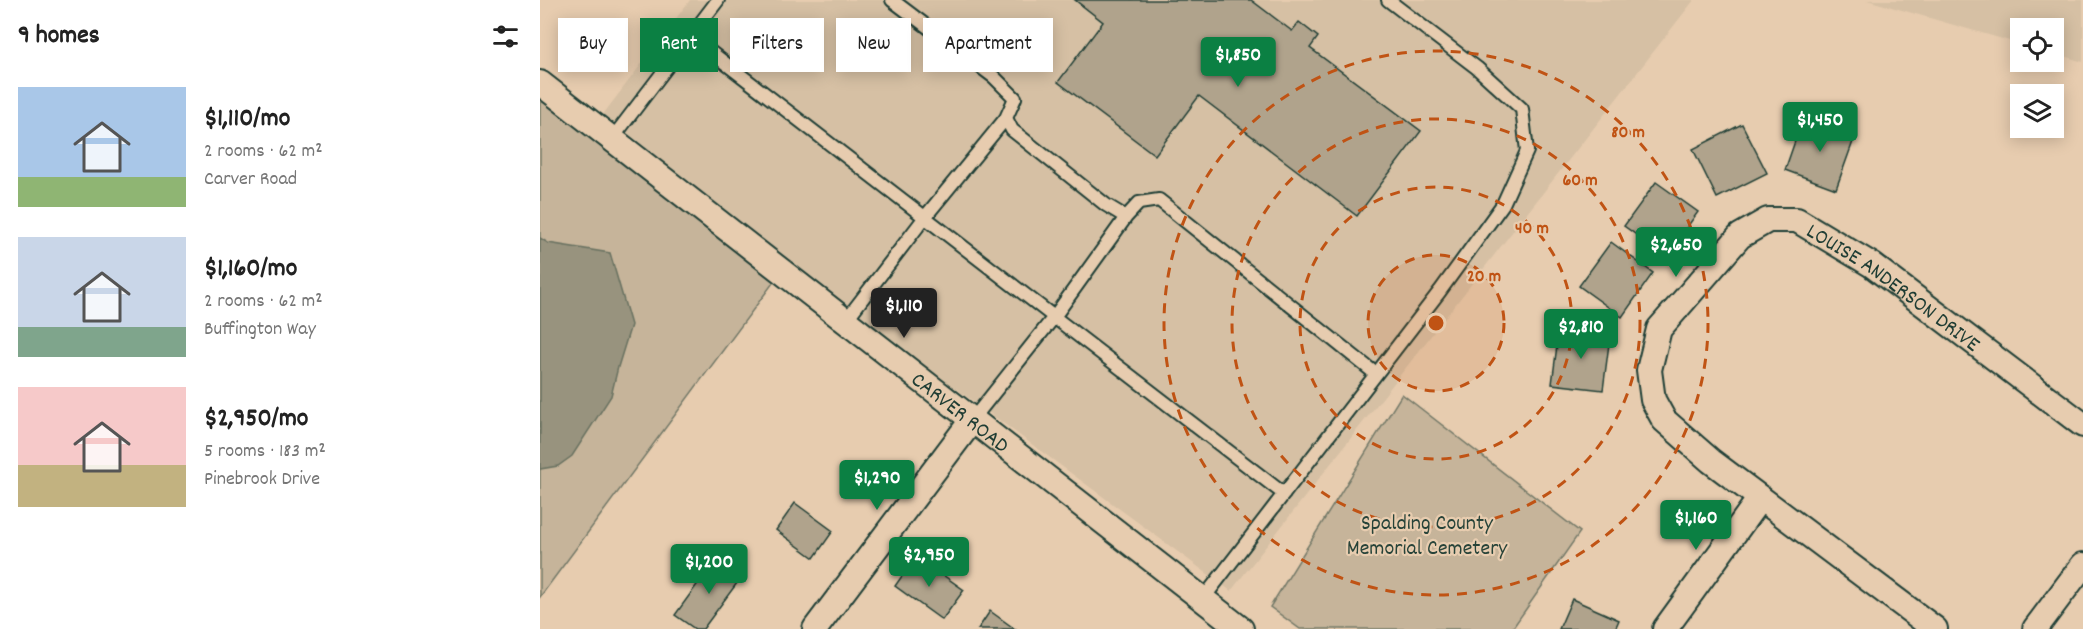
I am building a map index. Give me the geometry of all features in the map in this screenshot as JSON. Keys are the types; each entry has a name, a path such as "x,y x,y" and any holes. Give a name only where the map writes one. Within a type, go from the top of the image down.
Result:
{"street":[{"name":"CARVER ROAD","path":"540,83 1241,629"},
{"name":"LOUISE ANDERSON DRIVE","path":"1935,629 1711,461 1665,420 1653,400 1649,370 1659,329 1740,236 1768,220 1797,219 1872,265 2083,425"},
{"path":"815,629 973,419"},
{"path":"1665,629 1760,498"},
{"path":"2035,629 2083,565"}],"lane":[{"path":"704,18 718,0"},
{"path":"846,320 1005,118 1015,98 994,77 892,0"},
{"path":"1203,599 1503,204 1527,151 1522,109 1477,68 1388,0"},
{"path":"718,58 1284,494"},
{"path":"612,139 663,72"},
{"path":"1005,118 1012,130 1106,205 1126,217"},
{"path":"973,419 1054,317 1126,217 1139,203 1159,200 1376,374"}],"shaded area":[{"path":"690,0 1694,0 1231,591 787,264 598,121 640,66 640,72 718,72 718,18 676,18"},
{"path":"1867,0 2083,0 2083,62 2064,56 2064,18 2010,18 2010,41"},
{"path":"540,238 548,243 610,253 631,325 611,396 572,456 558,466 540,469"}],"green space":[{"path":"540,78 787,264 540,597"},
{"name":"Spalding County Memorial Cemetery","path":"1402,394 1580,532 1512,629 1300,629 1270,607"}],"building":[{"path":"1075,0 1251,0 1292,31 1299,22 1318,37 1310,48 1421,131 1357,216 1199,96 1155,155 1058,82 1103,22"},
{"path":"1803,118 1855,136 1836,189 1785,170"},
{"path":"1742,124 1767,173 1717,198 1693,149"},
{"path":"1656,182 1698,212 1666,256 1624,226"},
{"path":"1611,242 1653,273 1622,317 1579,286"},
{"path":"1559,330 1610,336 1603,390 1552,384"},
{"path":"795,503 833,531 814,558 776,530"},
{"path":"916,556 964,590 942,620 895,586"},
{"path":"717,557 743,575 703,629 695,629 675,615"},
{"path":"1572,599 1619,620 1615,629 1559,629"},
{"path":"990,611 1015,629 978,629"}]}
